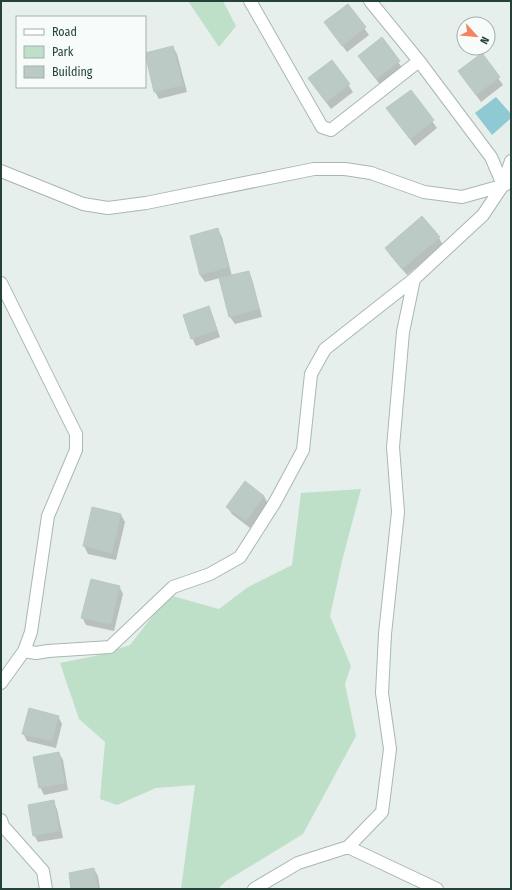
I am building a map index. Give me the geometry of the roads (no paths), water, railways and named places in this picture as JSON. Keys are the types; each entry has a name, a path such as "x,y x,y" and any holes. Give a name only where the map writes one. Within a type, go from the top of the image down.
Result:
{"street":[{"path":"250,1 322,127 331,130 419,61"},
{"path":"370,1 419,61 491,157 507,186"},
{"path":"24,651 36,653 48,650 110,647 173,587 210,574 240,557 275,502 303,450 311,374 325,349 414,279 483,215 507,186 511,161"},
{"path":"1,171 83,204 108,208 146,203 314,168 344,169 371,173 424,192 462,197 507,186"},
{"path":"254,889 298,863 348,847 382,812 390,749 382,693 385,634 398,512 393,447 403,332 414,279"},
{"path":"1,283 76,434 76,450 48,516 31,632 24,651 1,683"},
{"path":"1,820 3,826 43,871 46,889"},
{"path":"348,847 437,889"}],"water":[{"path":"496,97 511,114 511,118 492,135 475,113"}]}
